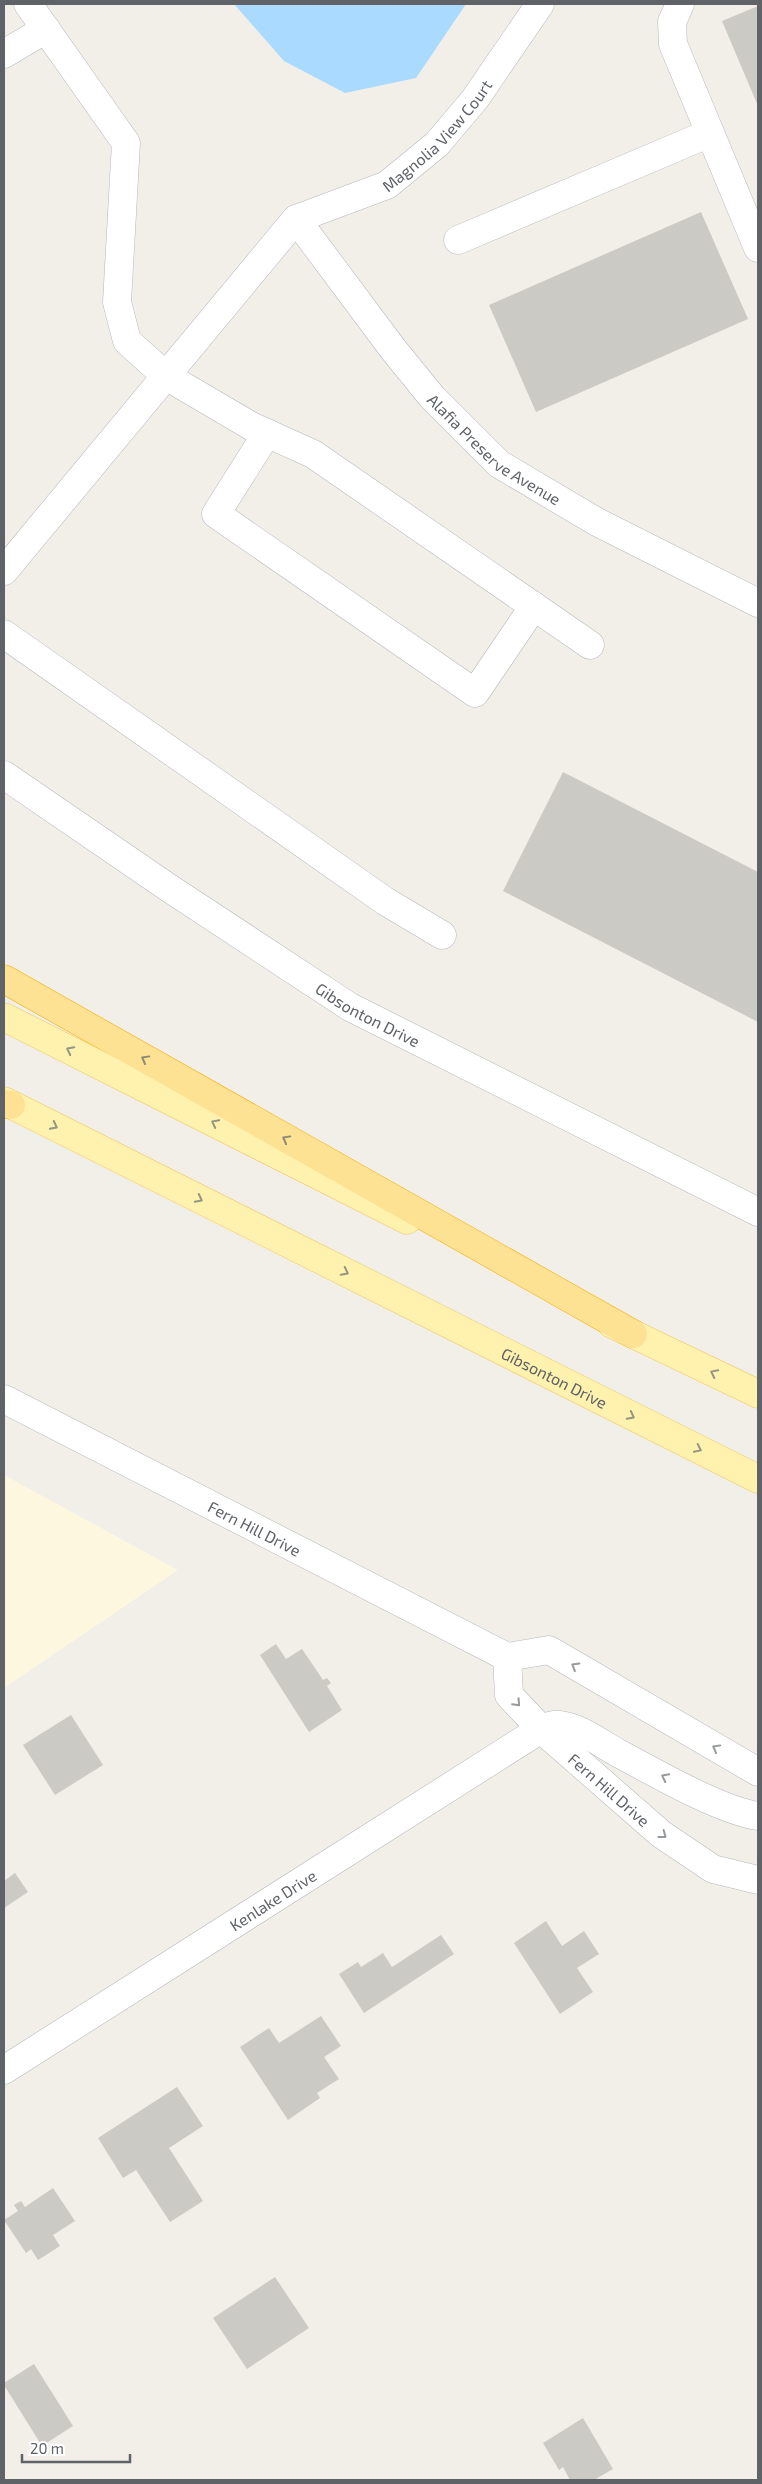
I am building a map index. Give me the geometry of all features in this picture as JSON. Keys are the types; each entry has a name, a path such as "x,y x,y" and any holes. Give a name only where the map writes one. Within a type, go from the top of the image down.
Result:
{"highway":[{"path":"4,979 634,1334"}],"main road":[{"path":"4,1017 634,1334 758,1394"},
{"name":"Gibsonton Drive","path":"6,1103 758,1479"}],"street":[{"path":"28,4 126,143 117,302 127,341 166,376 218,408 313,454 590,645"},
{"name":"Magnolia View Court","path":"296,219 387,185 438,144 475,99 540,4"},
{"path":"680,4 672,22 673,44 758,248"},
{"path":"4,54 46,29"},
{"path":"458,240 710,134"},
{"path":"4,571 296,219"},
{"name":"Alafia Preserve Avenue","path":"296,219 393,349 432,397 499,464 597,522 758,603"},
{"path":"267,433 216,514 475,694 534,606"},
{"path":"4,634 385,901 442,935"},
{"name":"Gibsonton Drive","path":"4,775 169,888 350,1006 758,1212"},
{"name":"Fern Hill Drive","path":"4,1399 507,1657 509,1694 541,1729 661,1834 713,1869 758,1880"},
{"path":"507,1657 549,1650 758,1772"},
{"path":"541,1729 557,1724 579,1730 692,1790 741,1813 758,1816"},
{"name":"Kenlake Drive","path":"4,2070 541,1729"}],"shaded area":[{"path":"4,1475 178,1570 4,1688"}],"water":[{"path":"234,4 466,4 416,78 345,93 284,61"}],"building":[{"path":"758,6 758,106 722,21"},
{"path":"701,212 748,319 536,412 489,305"},
{"path":"563,772 758,872 758,1022 503,891"},
{"path":"276,1644 286,1659 302,1649 323,1680 327,1678 331,1683 327,1686 342,1710 309,1732 260,1655"},
{"path":"71,1715 103,1765 55,1795 23,1745"},
{"path":"15,1873 28,1892 4,1908 4,1881"},
{"path":"546,1921 562,1946 584,1931 599,1954 577,1968 593,1992 560,2014 514,1943"},
{"path":"441,1935 454,1954 364,2013 339,1974 358,1962 361,1967 383,1953 392,1967"},
{"path":"321,2016 341,2046 324,2057 339,2079 317,2093 320,2098 288,2120 240,2047 269,2028 279,2043"},
{"path":"177,2087 203,2126 169,2148 203,2201 170,2222 136,2170 123,2178 98,2138"},
{"path":"53,2188 75,2221 53,2235 60,2246 38,2260 31,2249 26,2253 4,2220 18,2211 14,2205 21,2201 25,2207"},
{"path":"275,2277 309,2328 247,2369 213,2318"},
{"path":"34,2364 73,2426 42,2446 4,2385 4,2383"},
{"path":"583,2418 613,2469 594,2480 570,2480 563,2467 559,2470 543,2443"}]}
